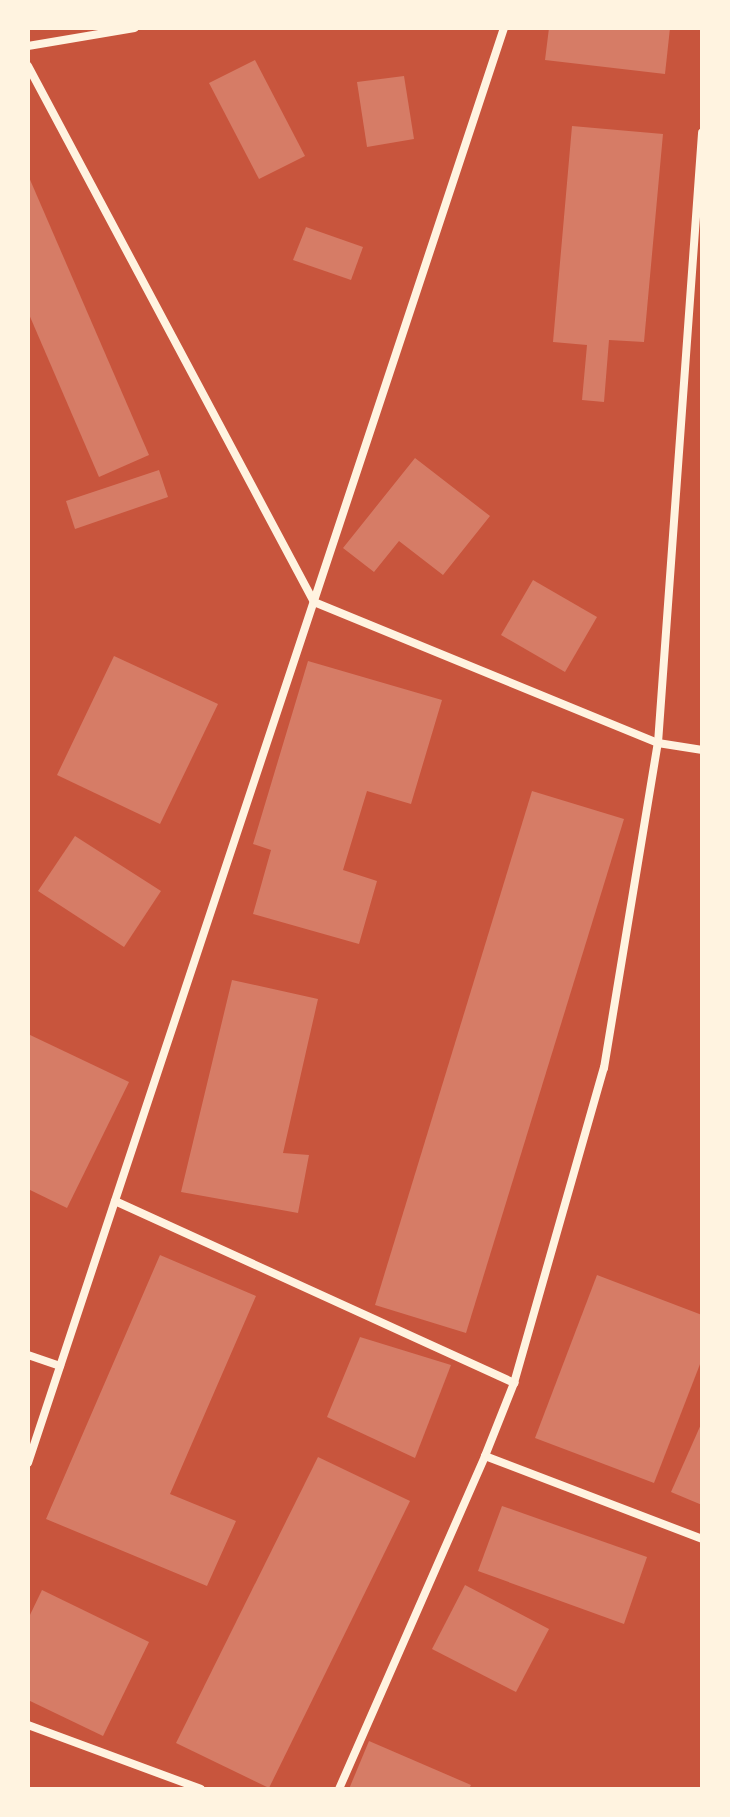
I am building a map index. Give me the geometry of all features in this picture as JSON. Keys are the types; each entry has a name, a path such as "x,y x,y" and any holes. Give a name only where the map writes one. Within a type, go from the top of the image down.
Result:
{"street":[{"path":"28,46 134,28"},
{"path":"28,1463 504,28"},
{"path":"28,66 314,602 658,743 702,750"},
{"path":"339,1789 514,1383 604,1068 658,743 702,133"},
{"path":"115,1201 514,1383"},
{"path":"28,1355 60,1366"},
{"path":"485,1456 702,1539"},
{"path":"28,1725 201,1789"}],"building":[{"path":"549,28 670,28 665,74 545,60"},
{"path":"255,60 305,156 259,179 209,83"},
{"path":"404,76 414,139 367,147 357,82"},
{"path":"572,126 663,134 644,342 609,340 604,402 582,400 587,345 553,342"},
{"path":"28,175 149,455 99,477 28,312"},
{"path":"306,227 363,247 351,280 293,260"},
{"path":"415,458 490,516 443,575 399,541 374,572 343,548"},
{"path":"159,470 168,497 75,529 66,501"},
{"path":"533,580 597,617 565,672 501,635"},
{"path":"114,656 218,704 160,824 57,775"},
{"path":"308,661 442,700 411,804 367,791 343,870 377,881 359,944 253,914 271,850 253,844"},
{"path":"532,791 624,819 466,1333 375,1305"},
{"path":"75,836 161,891 124,947 38,891"},
{"path":"232,980 318,999 283,1153 309,1155 298,1213 181,1192"},
{"path":"28,1034 129,1082 67,1208 28,1189"},
{"path":"160,1255 256,1296 170,1494 236,1521 207,1586 46,1519"},
{"path":"597,1275 702,1315 702,1359 654,1483 535,1438"},
{"path":"360,1337 451,1365 415,1458 327,1417"},
{"path":"702,1422 702,1505 671,1492"},
{"path":"318,1457 410,1501 269,1788 176,1743"},
{"path":"502,1506 647,1557 624,1624 478,1571"},
{"path":"465,1585 549,1629 516,1692 432,1649"},
{"path":"42,1590 149,1642 103,1736 28,1700 28,1619"},
{"path":"369,1741 471,1785 469,1789 349,1789"}]}
